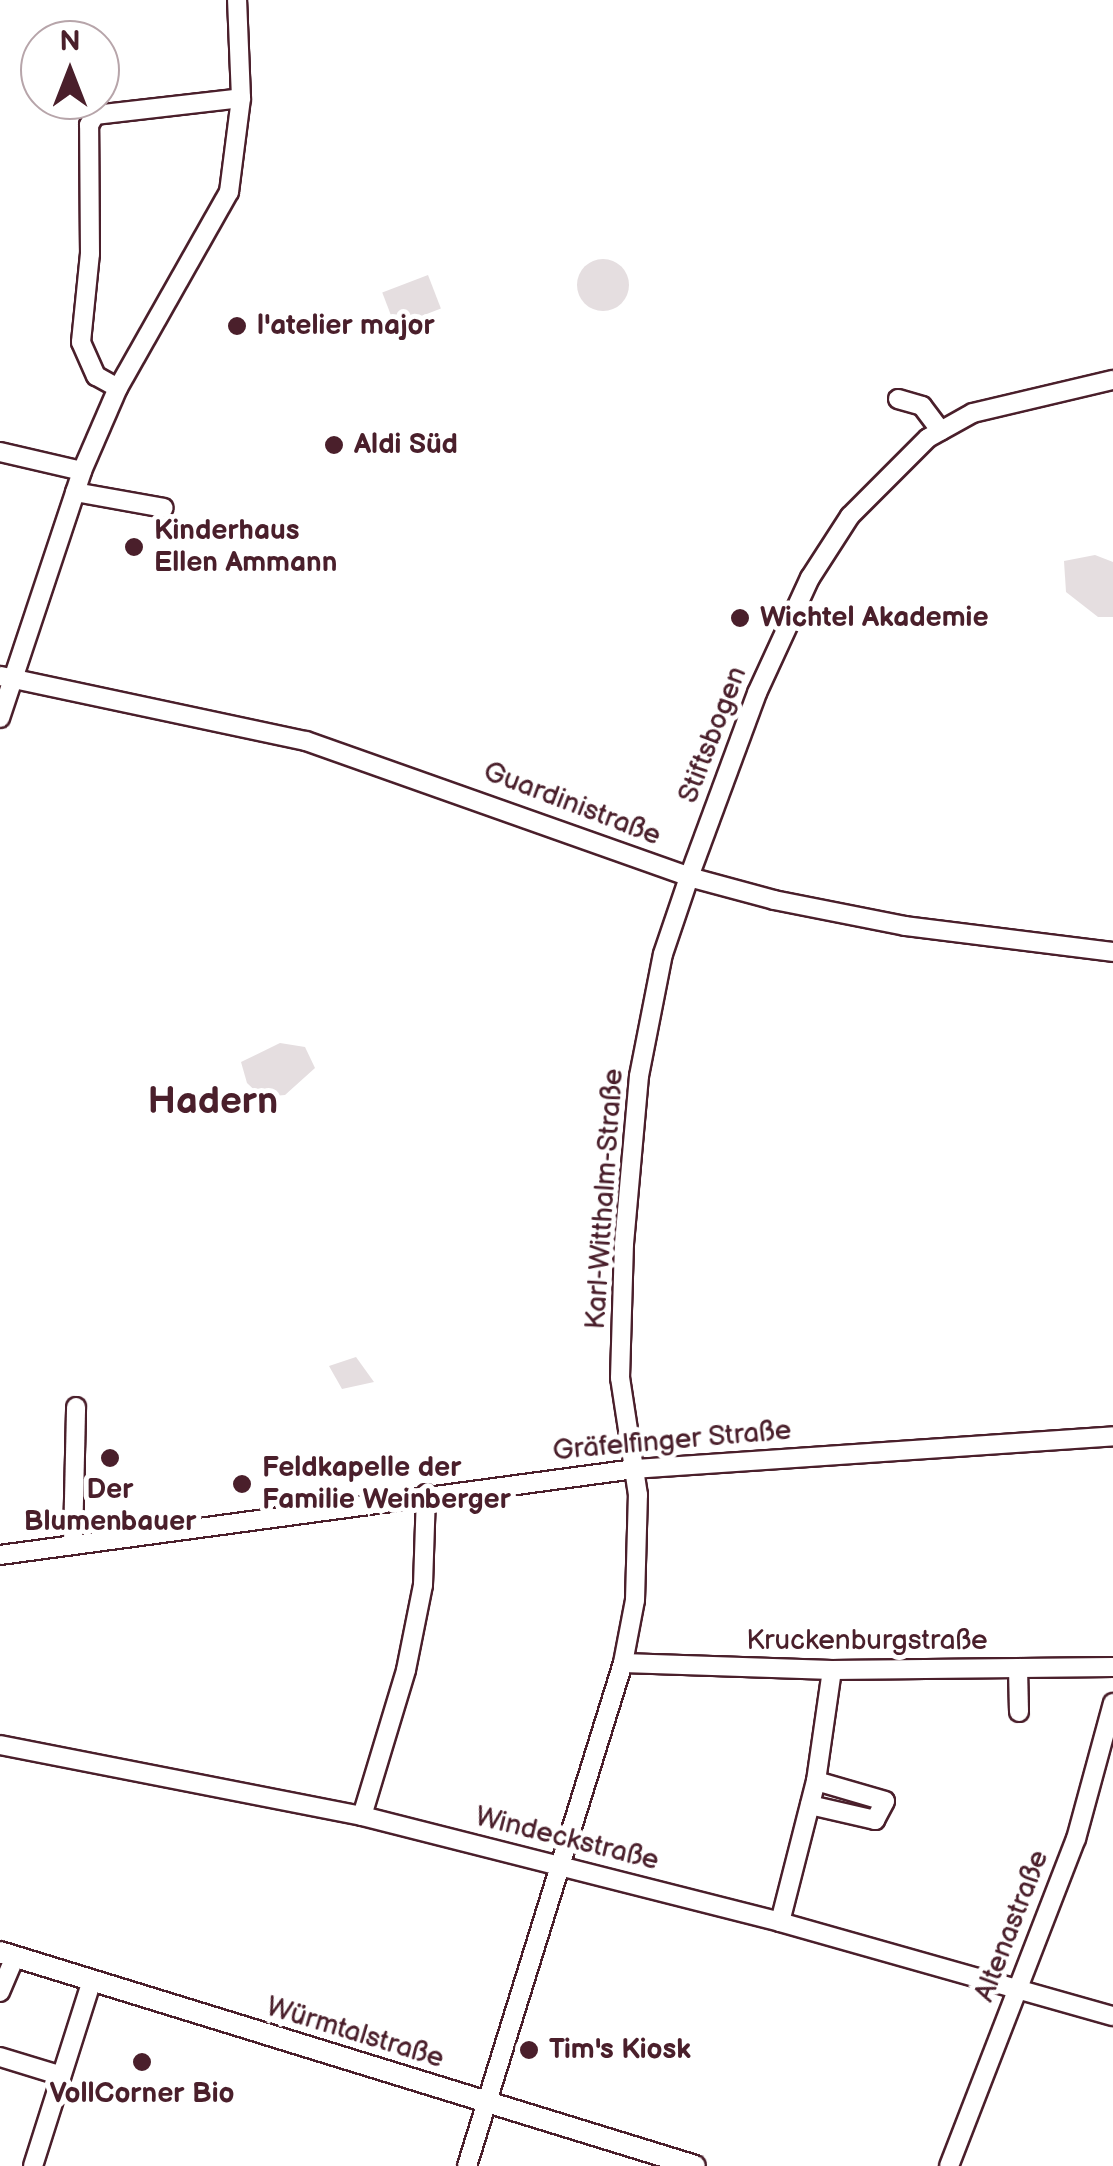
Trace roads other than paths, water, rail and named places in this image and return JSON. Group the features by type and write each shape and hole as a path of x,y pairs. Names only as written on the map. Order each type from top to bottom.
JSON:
{"main road":[{"name":"Würmtalstraße","path":"8,1954 694,2166"}],"street":[{"path":"0,718 9,678 82,471 118,388 229,192 240,98 237,0"},
{"path":"118,388 96,376 81,342 90,254 89,124 95,114 240,98"},
{"name":"Stiftsbogen","path":"689,877 757,693 810,578 874,488 937,433 1010,400 1113,380"},
{"path":"898,402 920,414 937,433"},
{"path":"0,452 82,471"},
{"path":"75,492 164,508"},
{"name":"Guardinistraße","path":"9,678 306,741 689,877 885,923 1113,952"},
{"name":"Karl-Witthalm-Straße","path":"467,2166 557,1864 623,1663 640,1553 620,1365 634,1113 664,954 689,877"},
{"path":"73,1543 76,1407"},
{"name":"Gräfelfinger Straße","path":"0,1555 426,1494 634,1469 1113,1436"},
{"path":"362,1816 406,1670 423,1585 426,1494"},
{"name":"Kruckenburgstraße","path":"623,1663 832,1670 1113,1667"},
{"path":"1018,1668 1019,1712"},
{"path":"780,1922 816,1781 832,1670"},
{"name":"Altenastraße","path":"949,2166 1076,1839 1113,1702"},
{"name":"Windeckstraße","path":"0,1744 362,1816 780,1922 1113,2016"},
{"path":"810,1805 875,1820 882,1815 885,1802 876,1794 816,1781"},
{"path":"0,1992 8,1954"},
{"path":"33,2166 92,1980"},
{"path":"9,2056 60,2072"}],"place":[{"name":"l'atelier major","path":"237,326"},
{"name":"Aldi Süd","path":"334,445"},
{"name":"Kinderhaus Ellen Ammann","path":"134,547"},
{"name":"Wichtel Akademie","path":"740,618"},
{"name":"Der Blumenbauer","path":"110,1458"},
{"name":"Feldkapelle der Familie Weinberger","path":"242,1484"},
{"name":"Tim's Kiosk","path":"529,2050"},
{"name":"VollCorner Bio","path":"142,2062"}],"district":[{"name":"Hadern","path":"213,1102"}]}
